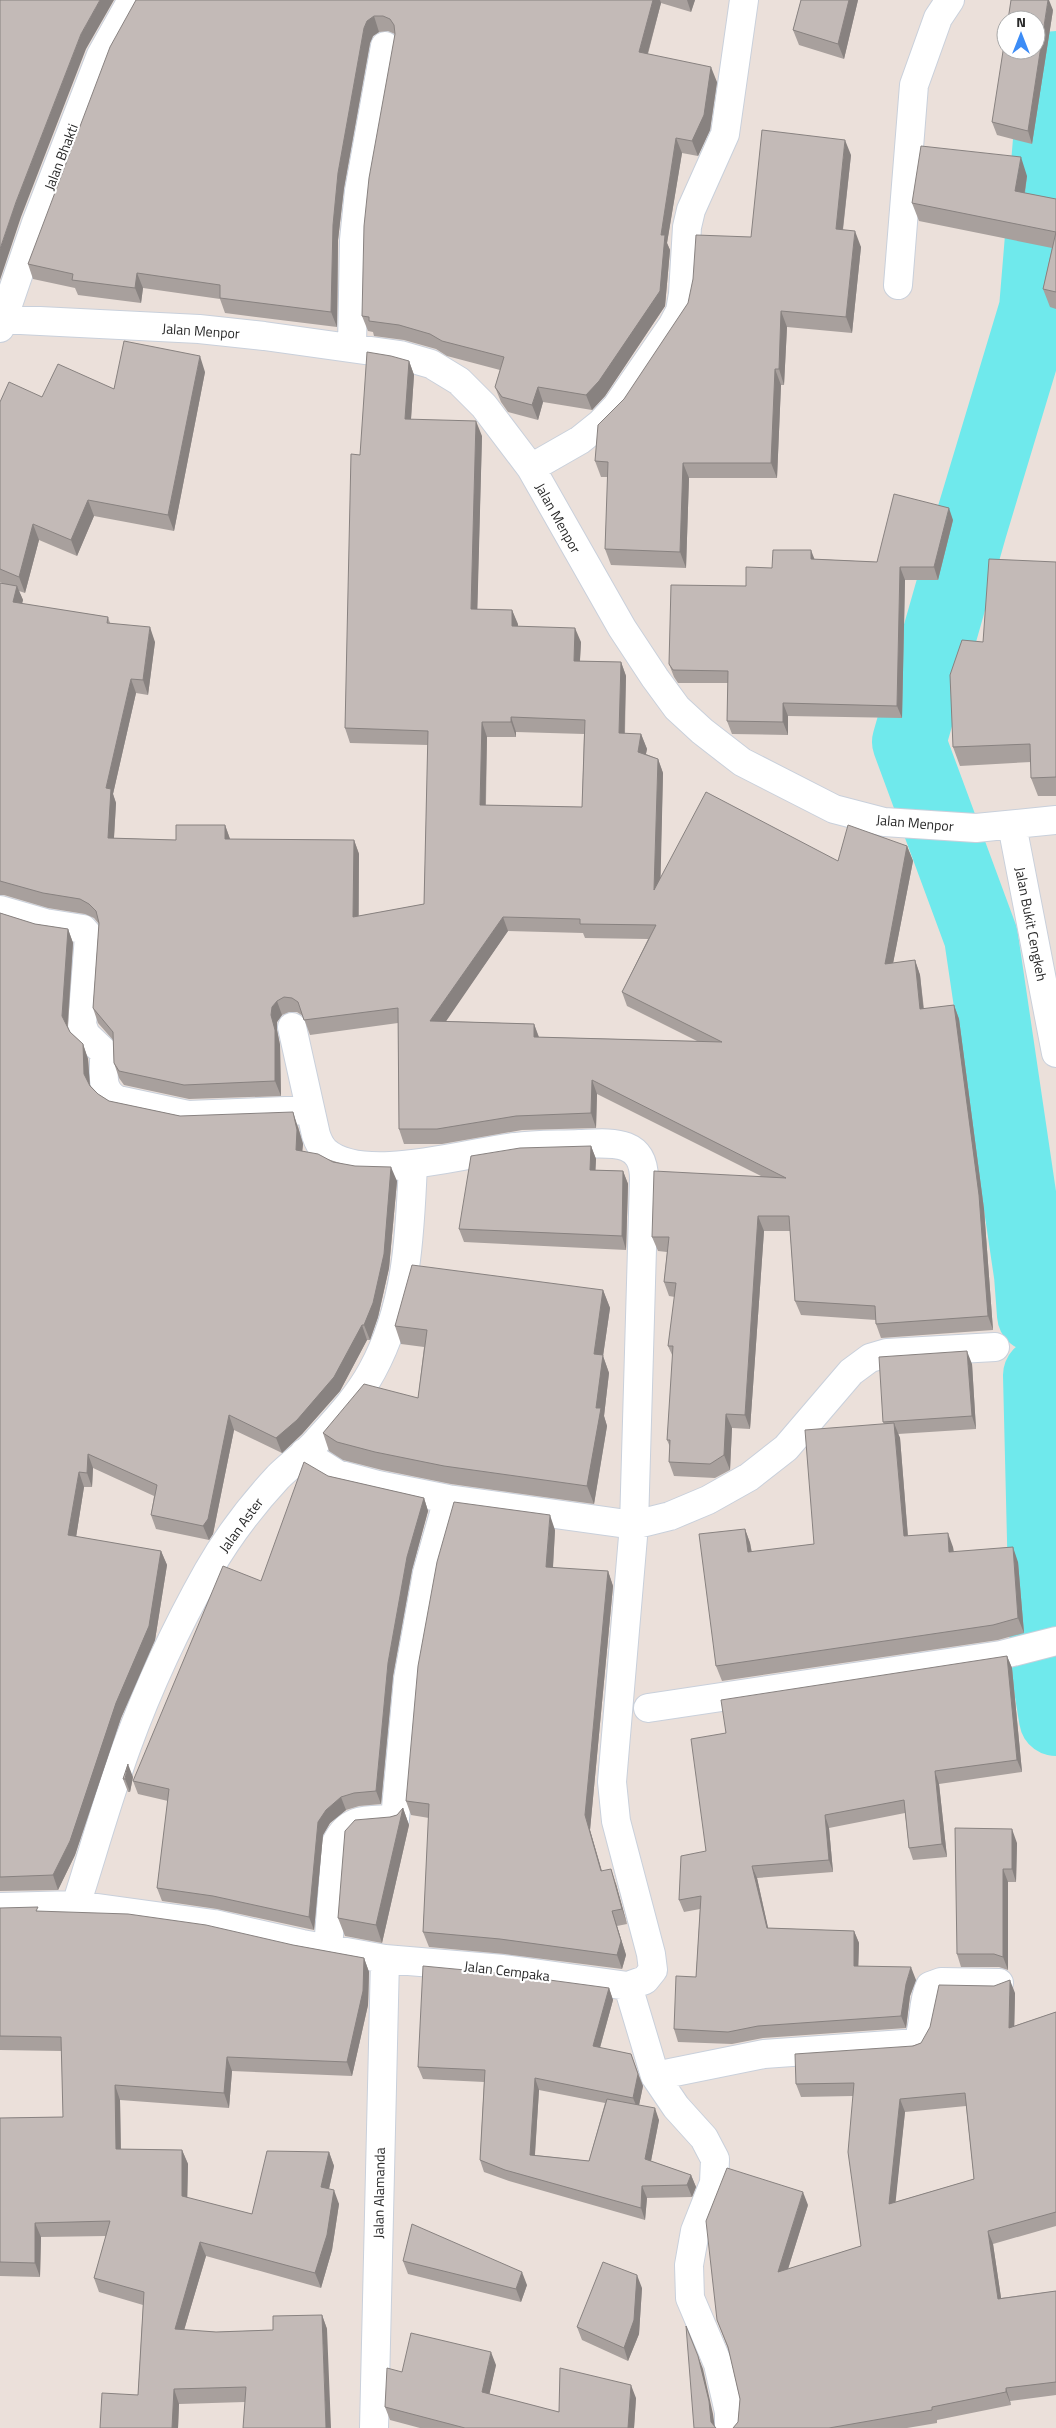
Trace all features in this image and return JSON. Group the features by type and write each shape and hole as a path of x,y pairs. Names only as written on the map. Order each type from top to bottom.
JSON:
{"street":[{"name":"Jalan Bhakti","path":"1,322 36,223 101,55 132,0"},
{"path":"531,468 580,440 600,424 622,398 672,326 680,311 687,227 698,193 718,153 725,134 744,0"},
{"path":"898,285 914,85 938,18 950,0"},
{"path":"352,347 354,240 361,182 385,46"},
{"name":"Jalan Menpor","path":"1,322 199,329 352,347 400,355 431,364 459,381 484,406 531,468 622,628 677,708 702,731 742,762 801,794 834,809 862,818 903,825 976,828 1056,820"},
{"name":"Jalan Bukit Cengkeh","path":"1012,825 1056,1053"},
{"path":"0,910 44,923 83,930 89,936 82,1025 86,1035 104,1052 104,1089 109,1096 118,1100 188,1115 310,1110"},
{"path":"292,1027 319,1143 332,1156 353,1164 389,1167 516,1146 609,1143 632,1149 641,1160 644,1179 634,1525 612,1782 616,1821 651,1954 653,1970 645,1980 628,1986 655,2076 676,2107 704,2138 715,2159 714,2183 695,2231 689,2265 690,2298 718,2364 729,2412 729,2428"},
{"name":"Jalan Aster","path":"76,1905 127,1745 176,1635 209,1570 233,1533 279,1477 304,1453 353,1399 371,1373 384,1347 401,1293 406,1266 413,1164"},
{"path":"304,1453 337,1474 378,1485 448,1499 634,1525 670,1516 708,1500 749,1477 786,1448 851,1372 870,1358 888,1353 995,1347"},
{"path":"328,1949 336,1843 339,1836 362,1820 395,1819 408,1679 427,1573 448,1499"},
{"path":"648,1708 1001,1655 1056,1641"},
{"name":"Jalan Cempaka","path":"0,1908 76,1905 214,1924 328,1949 385,1959 503,1970 628,1986"},
{"name":"Jalan Alamanda","path":"374,2428 385,1959"},
{"path":"655,2076 764,2054 917,2043 922,2032 926,1994 930,1986 941,1982 1000,1983"}],"building":[{"path":"0,0 100,0 81,34 16,202 0,249"},
{"path":"136,0 653,0 639,52 711,67 704,115 692,141 676,138 661,235 665,235 660,291 599,381 586,395 538,387 532,405 502,397 495,387 504,357 442,341 430,334 399,325 369,321 369,317 362,316 364,226 369,178 395,34 394,25 390,19 383,16 374,16 367,21 364,28 338,173 333,225 331,312 220,298 220,285 137,273 135,288 72,280 73,274 28,264 110,47"},
{"path":"801,0 849,0 838,44 793,30"},
{"path":"1011,0 1048,0 1046,13 1046,10 1010,10"},
{"path":"1002,60 1039,60 1028,131 992,122"},
{"path":"762,130 845,140 836,229 855,231 846,317 781,311 779,369 775,369 771,463 683,463 680,552 605,549 608,462 595,461 598,425 624,399 688,303 693,279 696,235 751,237"},
{"path":"921,146 1021,157 1015,191 1056,199 1056,232 912,203"},
{"path":"1056,232 1056,292 1043,289"},
{"path":"124,341 200,356 168,515 88,500 71,540 33,524 19,577 0,569 0,402 9,382 42,397 58,364 114,389"},
{"path":"367,352 409,361 405,419 476,421 471,609 512,610 512,626 575,628 574,661 621,662 619,733 641,734 638,752 658,759 654,890 706,792 838,861 848,825 907,846 885,964 915,960 920,1009 954,1005 979,1195 988,1316 876,1324 875,1306 795,1301 789,1216 758,1216 745,1415 726,1414 724,1455 710,1464 669,1462 670,1440 667,1440 673,1346 668,1346 676,1283 664,1282 669,1237 652,1237 654,1171 786,1178 592,1080 591,1113 516,1116 437,1129 399,1129 398,1008 304,1020 298,1002 292,998 284,997 277,1001 272,1007 271,1015 275,1030 275,1081 184,1085 119,1071 114,1063 113,1032 93,1008 99,923 96,911 80,899 43,893 0,881 0,583 17,586 13,602 108,617 107,623 150,627 143,680 131,679 106,788 111,789 108,838 176,840 176,825 225,825 225,839 354,840 353,917 424,904 428,731 345,728 351,454 360,455","holes":["511,717 585,720 582,807 480,805 482,722 511,722","503,917 580,919 580,924 656,925 622,992 722,1042 534,1037 534,1024 430,1021"]},
{"path":"894,494 949,508 934,567 900,567 897,706 783,703 783,722 727,721 728,671 673,670 669,664 671,585 746,586 746,567 772,568 773,550 811,550 811,559 877,562"},
{"path":"989,559 1056,562 1056,777 1031,778 1030,744 953,747 950,675 962,640 983,642"},
{"path":"0,913 35,924 68,929 62,1016 70,1032 83,1044 84,1074 90,1086 98,1094 109,1101 180,1116 293,1112 297,1130 296,1150 318,1154 333,1162 355,1166 391,1167 384,1254 373,1303 364,1325 362,1325 334,1377 297,1420 276,1438 229,1415 208,1519 203,1526 151,1515 157,1485 88,1454 87,1473 79,1472 68,1535 161,1551 149,1626 116,1703 70,1841 53,1875 0,1877"},
{"path":"591,1146 590,1170 623,1171 622,1236 459,1229 471,1156 520,1148"},
{"path":"412,1265 603,1290 594,1354 603,1355 596,1408 601,1408 587,1486 444,1466 337,1442 323,1433 364,1384 418,1398 427,1330 395,1326"},
{"path":"967,1351 972,1416 883,1422 879,1357"},
{"path":"894,1423 904,1536 948,1533 949,1552 1013,1547 1018,1618 993,1625 716,1666 699,1534 745,1529 748,1552 814,1544 805,1430"},
{"path":"304,1462 328,1476 424,1498 407,1557 388,1663 376,1791 354,1793 341,1797 326,1810 318,1822 309,1917 213,1896 157,1888 169,1789 133,1781 223,1566 261,1581"},
{"path":"454,1502 550,1515 546,1567 608,1571 585,1815 601,1871 611,1869 622,1909 612,1911 621,1941 617,1955 500,1939 423,1932 429,1804 406,1801 418,1666 437,1562"},
{"path":"1007,1656 1017,1760 935,1771 942,1844 909,1848 904,1800 825,1815 829,1860 752,1866 767,1928 854,1931 854,1966 911,1967 901,2016 758,2026 728,2032 674,2029 676,1976 696,1977 701,1896 679,1900 681,1856 706,1851 691,1739 726,1733 721,1700"},
{"path":"403,1808 376,1925 338,1918 345,1831 355,1820 390,1817 397,1815"},
{"path":"955,1828 1012,1829 1012,1869 1003,1869 1003,1957 994,1954 957,1954"},
{"path":"38,1907 36,1911 128,1914 206,1925 293,1945 364,1958 363,1991 347,2062 227,2057 224,2093 115,2085 116,2149 182,2150 182,2196 252,2214 267,2151 329,2152 321,2187 334,2190 327,2235 315,2273 200,2242 175,2329 216,2332 273,2330 273,2316 322,2315 326,2428 243,2428 246,2387 174,2389 172,2428 100,2428 102,2393 138,2395 144,2292 94,2278 110,2221 35,2223 35,2263 0,2262 0,2118 63,2117 61,2037 0,2036 0,1908"},
{"path":"423,1966 497,1973 609,1988 593,2046 631,2054 638,2074 633,2098 535,2078 530,2155 589,2161 607,2099 655,2108 645,2159 691,2175 687,2185 642,2186 641,2208 505,2170 480,2160 485,2070 418,2067"},
{"path":"1010,1980 1009,2028 1056,2012 1056,2212 988,2231 998,2299 1056,2291 1056,2382 1006,2388 1006,2392 932,2407 932,2410 829,2428 733,2428 738,2422 740,2399 728,2347 717,2320 706,2221 727,2168 803,2192 778,2272 861,2246 848,2152 854,2083 796,2084 795,2054 913,2046 921,2043 930,2027 939,1985 994,1986","holes":["965,2093 974,2179 889,2204 900,2099"]},
{"path":"412,2224 522,2272 516,2289 403,2261"},
{"path":"603,2262 637,2275 634,2320 624,2348 577,2327"},
{"path":"686,2326 698,2356 709,2401 711,2422 716,2428 694,2428"},
{"path":"411,2333 491,2352 482,2392 559,2412 560,2368 631,2385 628,2428 465,2428 385,2407 387,2368 402,2372"}],"waterway":[{"path":"1034,1315 1031,1275 981,937 909,742 970,528 1036,309 1056,68"},
{"path":"1040,1375 1047,1663 1056,1719"}]}
